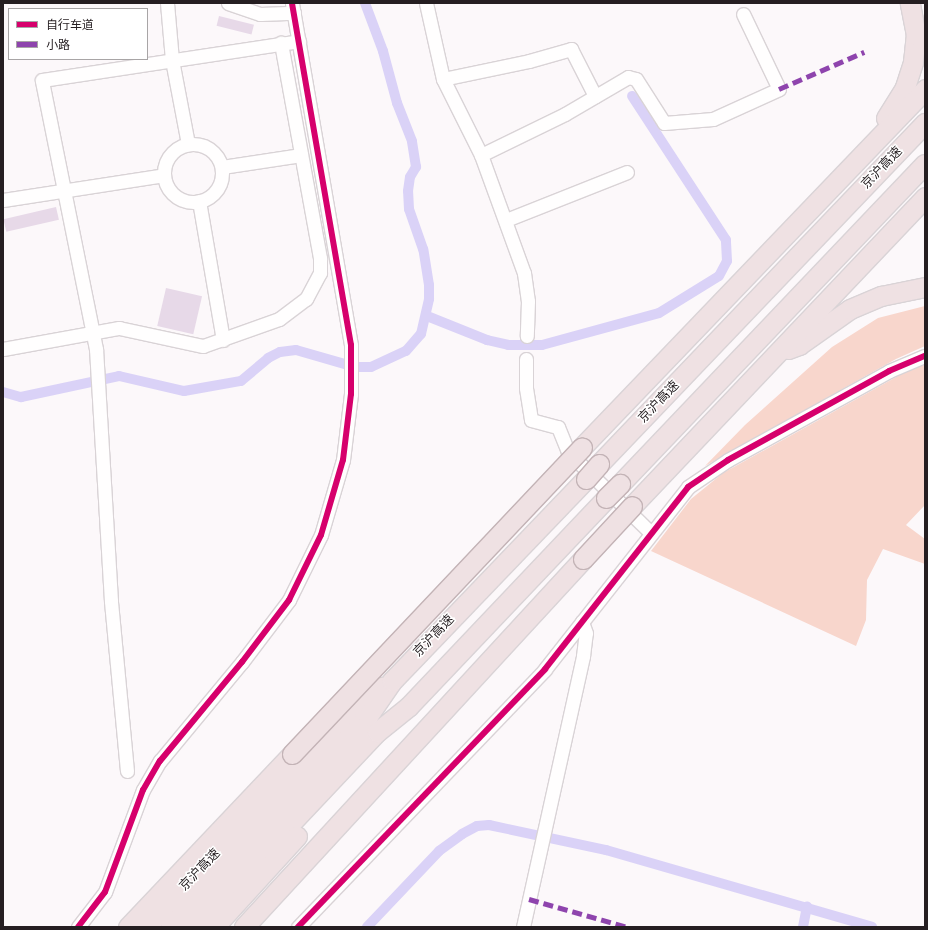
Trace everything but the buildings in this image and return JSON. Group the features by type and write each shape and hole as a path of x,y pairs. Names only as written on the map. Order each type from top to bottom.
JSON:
{"highway":[{"path":"882,135 887,116 905,87 913,62 916,35 910,3"},
{"path":"128,927 582,447 925,89"},
{"name":"京沪高速","path":"170,927 368,716 392,681 750,308 925,123"},
{"path":"194,927 377,732 408,707 925,164"},
{"path":"244,927 632,506 925,197"},
{"path":"777,352 799,345 850,309 881,296 925,287"},
{"name":"京沪高速","path":"146,927 357,705 392,681"},
{"path":"214,927 387,742 408,707"}],"street":[{"path":"167,3 172,60 188,144"},
{"path":"78,927 105,892 114,874 143,790 160,761 267,630 304,571 328,515 343,460 352,375 349,326 293,8 260,14 228,3"},
{"path":"426,3 443,79 481,155 506,220 527,285 527,336"},
{"path":"481,155 633,76 640,84 658,117 667,123 678,120 713,119 779,89 743,14"},
{"path":"127,770 111,601 96,359 92,332 42,80 299,41"},
{"path":"3,349 92,332 132,329 204,346 279,319 294,310 306,299 320,273 320,258 281,44"},
{"path":"443,79 529,61 571,49 595,96"},
{"path":"188,144 208,148 218,157 222,167 222,178 217,190 199,201 187,201 176,196 168,187 164,175 168,158 177,149 188,144"},
{"path":"222,167 301,155"},
{"path":"506,220 627,172"},
{"path":"3,200 164,175"},
{"path":"199,201 223,340"},
{"path":"298,927 545,669 673,503 705,473 889,371 925,356"},
{"path":"526,359 526,395 531,420 558,427 568,452 651,533"},
{"path":"523,927 537,861 551,809 583,656 586,633 582,622"}],"shaded area":[{"path":"925,306 925,346 896,359 705,466 745,425 832,347 878,318"},
{"path":"925,361 925,505 906,525 925,539 925,564 883,549 867,580 866,620 856,646 651,551 691,499 723,473"}],"waterway":[{"path":"3,392 21,397 119,376 184,391 241,381 268,358 280,352 296,350 355,367 371,367 406,351 421,334 429,299 429,285 423,249 409,209 408,191 410,177 416,167 412,141 397,103 383,51 365,3"},
{"path":"427,316 487,340 508,345 542,345 659,313 719,276 727,261 726,240 632,96"},
{"path":"367,927 439,851 462,834 477,826 489,825 606,850 872,927"},
{"path":"803,927 807,906"}],"marked path":[{"path":"779,89 864,52"},
{"path":"529,899 627,927"}],"cycle path":[{"path":"78,927 105,892 143,790 160,761 242,662 289,600 321,535 343,460 351,394 351,345 292,3"},
{"path":"298,927 545,669 688,487 728,460 889,371 925,356"}]}
